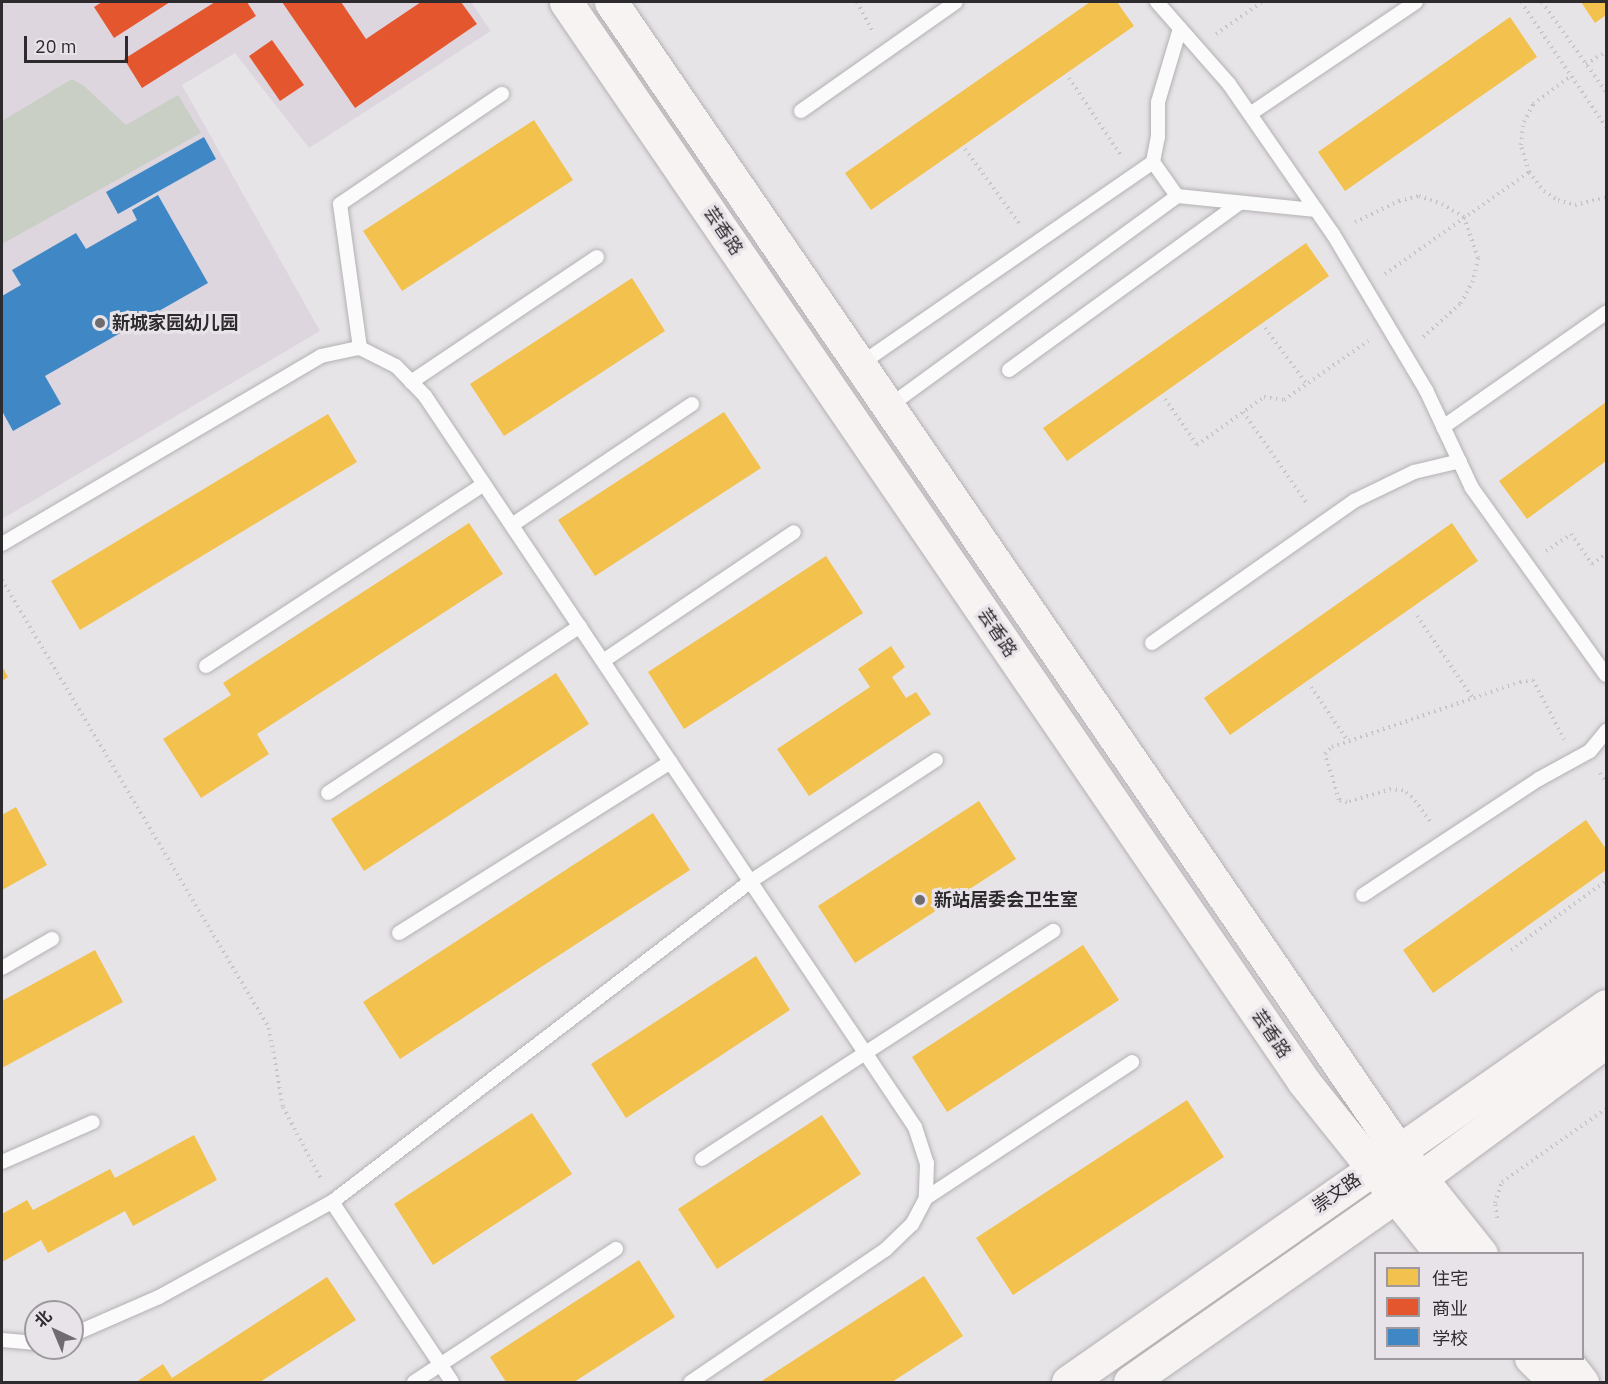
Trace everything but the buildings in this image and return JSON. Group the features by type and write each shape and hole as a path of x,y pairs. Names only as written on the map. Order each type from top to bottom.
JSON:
{"street":[{"name":"芸香路","path":"566,2 1304,1082 1386,1159"},
{"name":"芸香路","path":"611,2 888,406 1386,1159 1408,1186 1479,1252"},
{"name":"崇文路","path":"1068,1383 1606,1006"},
{"name":"崇文路","path":"1130,1383 1408,1186 1606,1041"},
{"name":"芸香路","path":"1408,1186 1441,1252"},
{"path":"1532,1360 1556,1383"},
{"path":"1564,1360 1582,1383"}],"lane":[{"path":"801,111 956,2"},
{"path":"1157,2 1229,84 1316,210 1426,390 1472,488 1606,675"},
{"path":"1250,114 1416,2"},
{"path":"1177,196 1154,162 1158,137 1158,102 1180,28"},
{"path":"360,348 340,204 502,94"},
{"path":"860,365 1154,162"},
{"path":"888,406 1177,196 1202,196 1316,210"},
{"path":"1009,370 1240,202"},
{"path":"411,382 597,257"},
{"path":"1443,427 1606,313"},
{"path":"2,544 321,356 360,348 396,366 425,396 915,1127 927,1163 926,1198 912,1224 885,1250 692,1383"},
{"path":"512,525 692,404"},
{"path":"1152,643 1354,501 1414,472 1460,461"},
{"path":"206,666 484,484"},
{"path":"603,661 794,532"},
{"path":"328,793 580,626"},
{"path":"1363,895 1539,779 1590,751 1606,731"},
{"path":"84,1330 159,1297 332,1202 751,881 936,760"},
{"path":"399,933 671,762"},
{"path":"702,1159 1053,931"},
{"path":"2,968 52,939"},
{"path":"926,1198 1132,1062"},
{"path":"2,1162 93,1122"},
{"path":"332,1202 452,1383"},
{"path":"414,1383 616,1249"},
{"path":"2,1340 24,1342"}],"path":[{"path":"857,2 884,52"},
{"path":"1197,47 1262,2"},
{"path":"1521,2 1606,127"},
{"path":"1542,2 1606,92"},
{"path":"1586,64 1606,52"},
{"path":"1571,76 1533,104 1524,122 1521,145 1530,172 1544,191 1558,200 1575,205 1606,197"},
{"path":"1069,78 1134,176"},
{"path":"965,149 1034,244"},
{"path":"1365,289 1530,172"},
{"path":"1332,234 1383,207 1419,196 1442,204 1464,217 1478,258 1473,281 1460,304 1403,352"},
{"path":"1165,399 1197,445 1264,397 1284,400 1388,327"},
{"path":"1265,328 1306,383"},
{"path":"1243,412 1321,524"},
{"path":"1525,564 1571,534 1592,564 1606,554"},
{"path":"2,580 269,1028 283,1107 332,1202"},
{"path":"1417,616 1473,698"},
{"path":"1445,841 1412,796 1403,790 1391,789 1347,802 1339,800 1325,754 1332,747 1473,698 1533,680 1574,760"},
{"path":"1311,687 1348,742"},
{"path":"1511,950 1606,881"},
{"path":"1497,1225 1495,1203 1502,1182 1606,1109"}],"shaded area":[{"path":"2,2 471,2 491,31 309,148 235,53 182,85 320,331 2,519"},
{"path":"72,79 84,86 126,125 178,95 201,133 2,244 2,121"}],"place":[{"name":"新城家园幼儿园","path":"100,323"},
{"name":"新站居委会卫生室","path":"920,900"}]}
